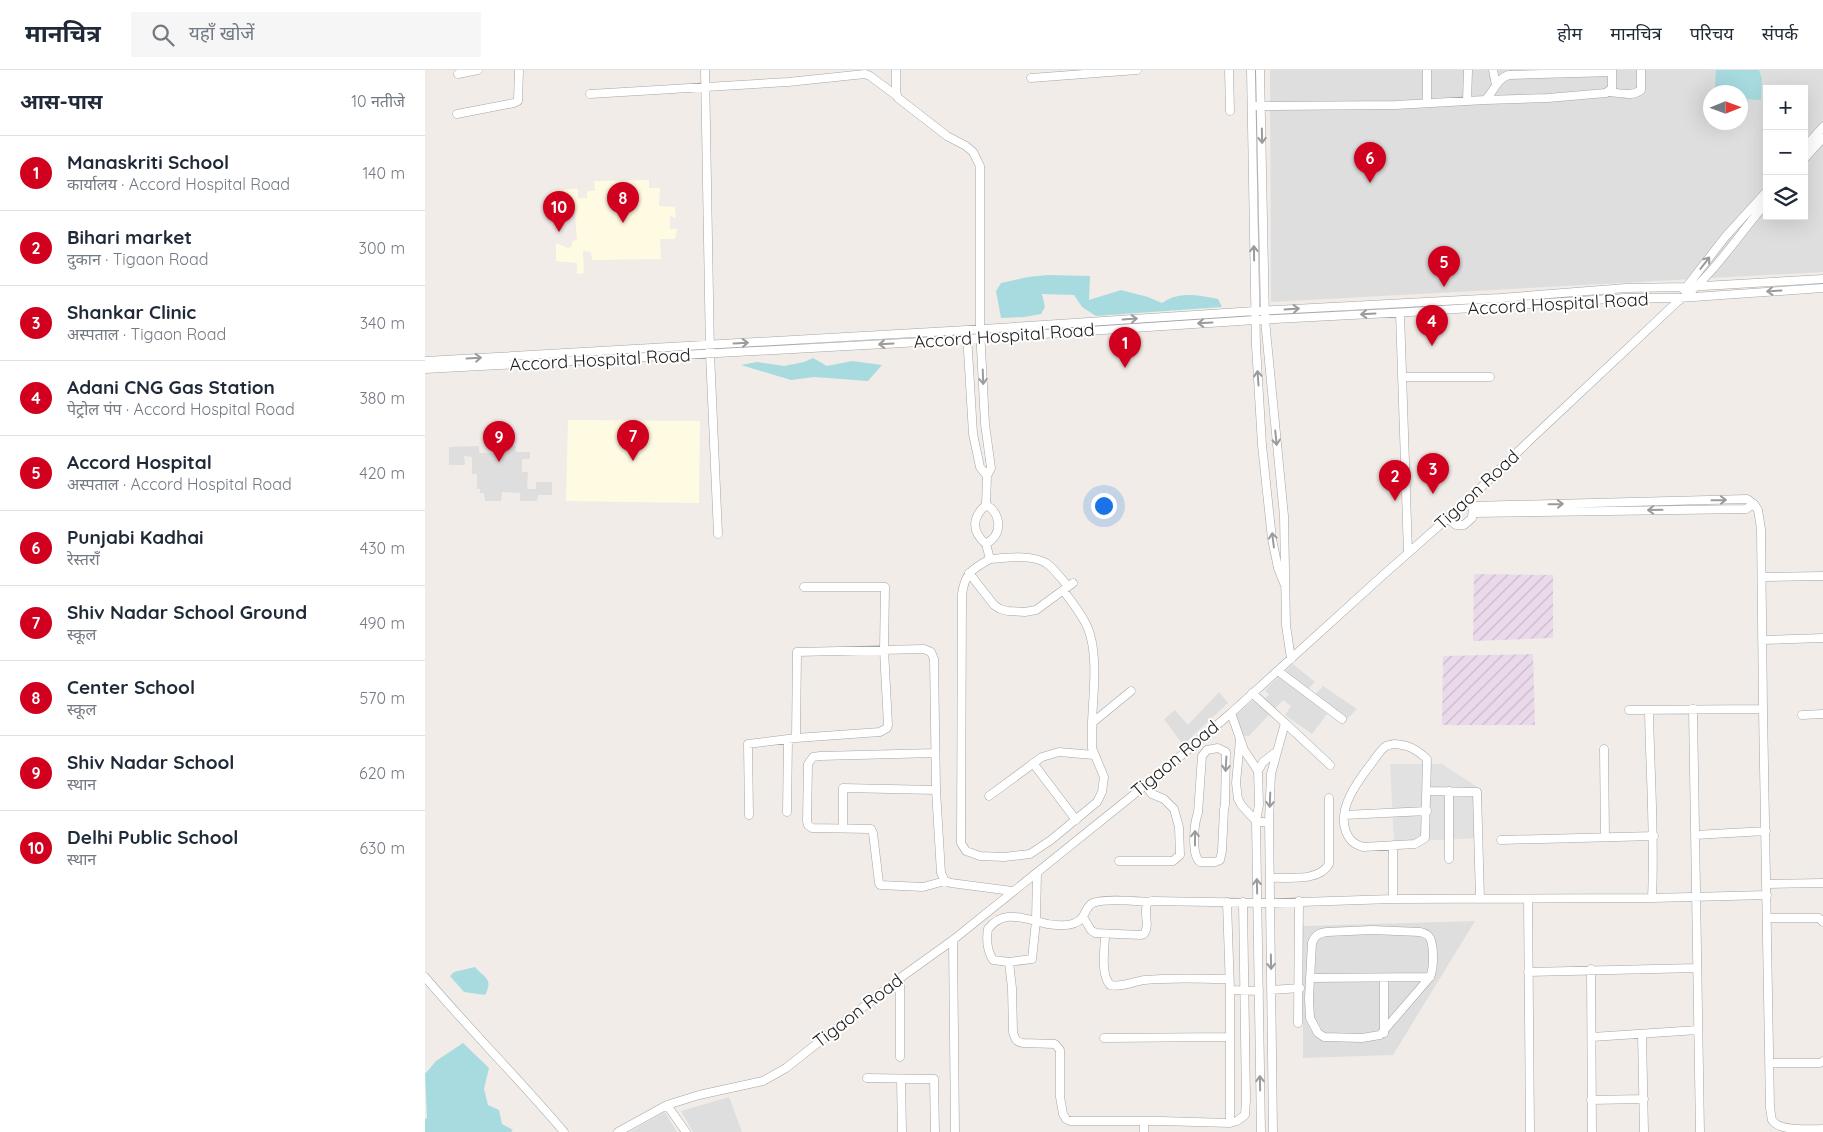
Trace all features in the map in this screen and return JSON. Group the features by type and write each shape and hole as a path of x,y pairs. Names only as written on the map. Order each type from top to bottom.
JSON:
{"street":[{"path":"458,74 478,70"},
{"path":"457,114 517,101 519,70"},
{"path":"705,70 710,353 718,534"},
{"path":"896,70 897,96"},
{"path":"1031,78 1137,70"},
{"path":"1229,70 1230,111"},
{"path":"1251,70 1255,320 1262,445 1272,539 1278,568 1285,587"},
{"path":"1260,70 1265,320 1284,516 1286,638 1291,659"},
{"path":"1427,70 1427,103"},
{"path":"1467,101 1468,70"},
{"path":"1493,70 1496,85"},
{"path":"1251,106 1427,103 1600,95 1609,92 1631,94 1641,90 1641,70"},
{"path":"1485,100 1504,76 1509,75 1612,71 1613,83 1609,92"},
{"path":"590,94 705,88 865,74 897,96 901,102 947,136 973,152 980,166 980,329 985,424 991,468 987,476 986,505 975,518 975,530 979,538 986,544 990,559"},
{"path":"1808,144 1823,127"},
{"path":"1808,155 1823,138"},
{"path":"1680,299 1686,287 1726,236 1763,195"},
{"path":"1680,299 1709,273 1763,207"},
{"path":"425,361 1500,298 1626,288 1695,287 1823,279"},
{"name":"Accord Hospital Road","path":"425,369 968,339 1625,298 1680,299 1823,288"},
{"name":"Tigaon Road","path":"618,1132 667,1105 699,1095 763,1081 786,1068 900,978 953,940 1231,713 1448,519 1471,506 1530,440 1680,299"},
{"path":"1400,312 1408,553"},
{"path":"967,330 973,434 980,467 987,476"},
{"path":"1402,377 1490,377"},
{"path":"1448,519 1456,525 1464,525 1472,518 1471,506 1746,509 1754,504 1758,510 1761,523 1763,577 1763,709 1771,1119 1776,1125 1792,1130 1823,1129"},
{"path":"986,505 992,508 996,514 998,524 995,538 986,544"},
{"path":"1017,557 1037,559 1047,564 1068,586 1090,634 1093,658 1091,742 1103,777 1102,792 1097,802 1051,840 1030,854 1011,857 980,856 971,854 962,847 961,594 963,581 969,573 990,559 1017,557"},
{"path":"969,573 995,605 1004,611 1025,612 1036,610 1068,586"},
{"path":"1763,577 1823,576"},
{"path":"749,815 748,744 792,738 880,732 887,728 885,586 804,587"},
{"path":"1762,640 1823,638"},
{"path":"787,812 797,652 924,649 931,652 934,659 935,790 941,873 945,881"},
{"path":"1278,671 1342,719"},
{"path":"1092,723 1131,691"},
{"path":"1253,693 1330,765"},
{"path":"1629,710 1693,708 1763,709"},
{"path":"1693,708 1700,1132"},
{"path":"1649,710 1653,836 1652,898"},
{"path":"1231,713 1239,740 1258,771"},
{"path":"1802,715 1823,714"},
{"path":"1273,1132 1269,823 1271,774 1285,723"},
{"path":"1239,740 1236,792 1242,806 1255,820 1269,823"},
{"path":"1394,744 1406,745 1427,759 1427,791 1425,838 1415,844 1363,846 1357,845 1349,837 1345,828 1344,816 1348,800 1359,781 1386,746 1394,744"},
{"path":"1218,748 1226,752 1226,807 1223,851 1220,860 1200,862 1195,855 1195,820 1198,813 1202,756 1207,750 1218,748"},
{"path":"1604,749 1605,837"},
{"path":"989,796 1042,756 1059,752 1094,755"},
{"path":"1261,1132 1255,820 1259,805 1258,771 1263,762 1276,752"},
{"path":"935,753 813,757 808,764 807,825 812,828 867,828 872,830 880,885 923,887 945,881 1012,891"},
{"path":"1033,763 1076,820"},
{"path":"1119,861 1173,861 1178,859 1180,855 1179,827 1174,809 1164,799 1152,794 1145,785"},
{"path":"843,828 843,788 935,790"},
{"path":"1427,791 1477,792 1480,899"},
{"path":"1449,791 1449,859"},
{"path":"1271,878 1310,876 1321,874 1326,870 1329,864 1329,798"},
{"path":"1226,807 1242,806"},
{"path":"1344,816 1427,811"},
{"path":"1695,835 1766,832"},
{"path":"1501,840 1653,836"},
{"path":"1393,846 1393,899"},
{"path":"1037,873 1035,921 1032,959 1009,962 993,960 989,954 987,937 988,929 994,922 1005,917 1035,921 1047,924 1074,924 1083,918 1089,906 1093,903 1118,901 1270,903 1393,899 1652,898 1767,895"},
{"path":"1767,884 1823,883"},
{"path":"1527,899 1530,1132"},
{"path":"1298,1023 1299,901"},
{"path":"1083,918 1095,933 1144,934 1147,929 1145,911 1148,902"},
{"path":"1227,902 1230,990 1230,1123"},
{"path":"1009,962 1012,988 1013,1032 1015,1038 1018,1042 1023,1043 1048,1043 1058,1046 1061,1061 1063,1114 1070,1121 1230,1123 1242,1118 1246,1110 1243,902"},
{"path":"1767,918 1816,917 1823,922"},
{"path":"1372,930 1419,932 1427,934 1431,941 1433,970 1431,977 1384,1033 1377,1036 1331,1038 1318,1034 1310,1018 1310,978 1312,943 1315,936 1327,932 1372,930"},
{"path":"1105,934 1105,970 1107,982 1110,985 1119,986 1138,981 1155,980 1229,979"},
{"path":"953,940 955,1132"},
{"path":"1528,972 1697,968"},
{"path":"1591,970 1592,1132"},
{"path":"425,977 529,1090 564,1132"},
{"path":"1310,978 1431,977"},
{"path":"900,978 900,1057"},
{"path":"1383,978 1384,1033"},
{"path":"1271,990 1310,987"},
{"path":"1230,990 1259,990"},
{"path":"1592,1037 1698,1030"},
{"path":"1643,1034 1644,1132"},
{"path":"1104,1038 1229,1037"},
{"path":"1770,1063 1819,1063 1823,1061"},
{"path":"867,1078 934,1079 935,1132"},
{"path":"901,1078 902,1132"},
{"path":"1591,1100 1643,1099"},
{"path":"667,1105 686,1132"},
{"path":"1144,1121 1144,1132"},
{"path":"1102,1122 1103,1132"}],"shaded area":[{"path":"1270,70 1823,70 1823,272 1271,302"},
{"path":"649,180 649,188 660,188 659,206 675,207 676,218 670,216 670,229 677,229 675,239 660,239 661,259 592,260 591,252 583,251 584,273 577,274 577,263 556,261 556,243 568,248 572,247 572,241 577,240 575,212 572,201 553,206 553,190 578,189 578,198 587,198 587,191 595,191 594,181"},
{"path":"568,420 700,421 699,503 566,501"},
{"path":"479,446 479,453 498,453 498,446 516,446 516,452 530,452 530,459 522,459 522,472 528,472 527,489 536,489 536,482 552,482 552,495 538,495 537,501 520,501 520,493 502,492 501,501 485,501 484,493 480,493 480,489 477,489 477,474 472,474 472,457 464,456 465,465 449,465 449,447"},
{"path":"1474,574 1553,575 1553,638 1473,641"},
{"path":"1533,654 1535,725 1442,725 1443,656"},
{"path":"1293,664 1315,682 1303,694 1327,714 1312,734 1285,715 1291,706 1283,700 1249,736 1237,735 1232,718 1261,694 1265,698 1269,695 1265,690"},
{"path":"1323,686 1357,709 1344,722 1312,698"},
{"path":"1219,692 1228,703 1183,745 1164,719 1175,710 1188,725"},
{"path":"1390,764 1442,764 1482,790 1482,838 1394,842"},
{"path":"1475,921 1393,1055 1303,1058 1303,926"},
{"path":"729,1097 742,1132 693,1132 681,1111"},
{"path":"665,1112 677,1132 629,1132"}],"water":[{"path":"1716,70 1759,70 1762,79 1761,100 1748,99 1748,85 1715,85"},
{"path":"1048,275 1090,276 1089,300 1121,290 1162,303 1182,295 1203,296 1218,299 1222,307 1096,316 1082,307 1074,295 1042,294 1045,307 1041,314 1001,318 996,291 1001,283"},
{"path":"813,358 827,366 852,361 882,365 868,381 814,377 791,380 741,365 757,362 784,366"},
{"path":"475,967 487,979 489,985 485,995 464,992 450,976 454,972"},
{"path":"463,1043 489,1068 484,1089 488,1105 499,1110 502,1124 513,1130 511,1132 425,1132 425,1119 427,1118 425,1074 436,1061"}],"place":[{"name":"Punjabi Kadhai","path":"1370,183"},
{"name":"Center School","path":"623,223"},
{"name":"Delhi Public School","path":"559,232"},
{"name":"Accord Hospital","path":"1444,287"},
{"name":"Adani CNG Gas Station","path":"1432,346"},
{"name":"Manaskriti School","path":"1125,368"},
{"name":"Shiv Nadar School Ground","path":"633,461"},
{"name":"Shiv Nadar School","path":"499,462"},
{"name":"Shankar Clinic","path":"1433,494"},
{"name":"Bihari market","path":"1395,501"}]}
